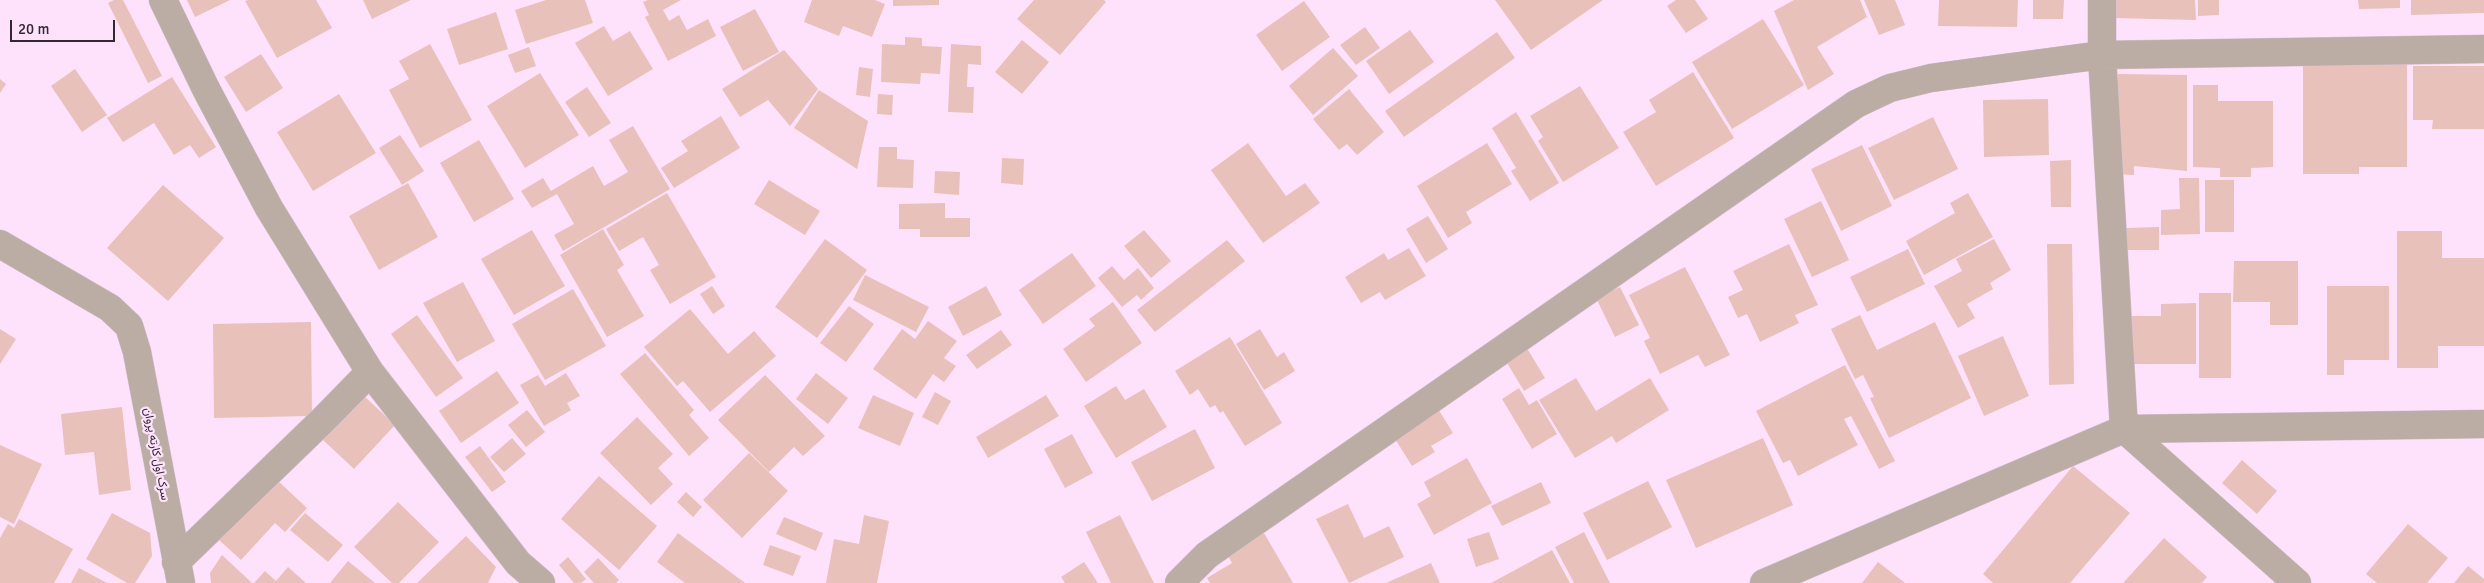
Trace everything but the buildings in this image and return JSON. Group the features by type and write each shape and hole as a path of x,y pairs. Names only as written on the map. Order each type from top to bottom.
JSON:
{"street":[{"path":"163,0 206,90 269,208 370,372 518,563 541,583"},
{"path":"2102,0 2102,55 2124,430 2297,583"},
{"path":"1179,583 1207,554 1856,104 1890,88 1931,78 2102,55 2484,48"},
{"name":"سرک اول کارته پروان","path":"0,244 110,308 130,326 137,352 178,573"},
{"path":"178,573 370,372"},
{"path":"1764,583 2124,430 2484,424"}]}
